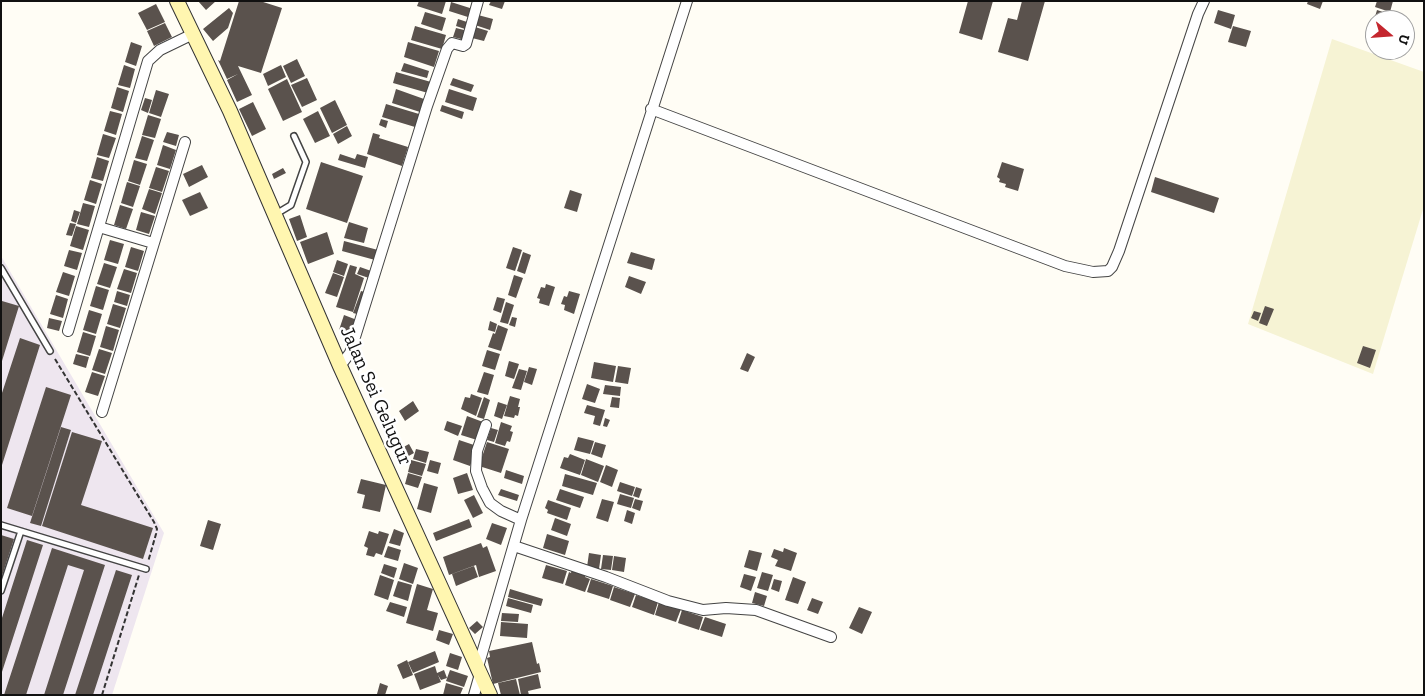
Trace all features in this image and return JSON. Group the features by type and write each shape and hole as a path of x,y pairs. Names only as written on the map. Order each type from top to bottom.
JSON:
{"main road":[{"name":"Jalan Sei Gelugur","path":"177,1 230,111 340,366 490,695"}],"street":[{"path":"340,366 350,353 427,106 447,49 452,43 463,46 466,44 478,1"},
{"path":"474,695 521,520 687,1"},
{"path":"651,109 1065,266 1093,272 1108,271 1112,267 1119,251 1196,18 1204,1"},
{"path":"68,331 148,61 160,50 193,34"},
{"path":"102,412 185,142"},
{"path":"99,227 153,243"},
{"path":"486,425 477,451 476,470 482,488 490,503 501,511 521,520"},
{"path":"514,546 676,603 703,610 726,608 756,610 831,637"}],"lane":[{"path":"274,215 291,205 306,162 294,136"},
{"path":"1,268 50,351"},
{"path":"1,525 146,568"},
{"path":"1,591 21,531"}],"path":[{"path":"50,351 157,529 146,568 140,574 102,695"}],"shaded area":[{"path":"1332,39 1365,51 1365,60 1391,60 1424,72 1424,206 1373,374 1248,324"},
{"path":"1,256 164,533 112,695 1,695"}],"building":[{"path":"198,1 216,1 206,10"},
{"path":"239,1 260,1 282,8 261,73 238,66 252,95 237,102 227,80 238,74 227,79 218,60 220,61"},
{"path":"419,1 446,1 442,14 417,6"},
{"path":"491,1 505,1 502,9 489,5"},
{"path":"968,1 993,1 982,40 959,33"},
{"path":"1022,1 1045,1 1028,61 998,52 1008,18 1017,20"},
{"path":"1308,1 1323,1 1320,9 1307,4"},
{"path":"1377,1 1393,1 1391,10 1375,7"},
{"path":"451,2 473,9 471,18 449,11"},
{"path":"156,4 165,22 147,30 138,13"},
{"path":"229,8 233,13 228,28 213,41 203,29"},
{"path":"1218,10 1235,15 1231,29 1214,23"},
{"path":"425,12 446,18 442,31 421,24"},
{"path":"478,15 493,19 490,30 475,25"},
{"path":"458,19 470,23 468,30 456,26"},
{"path":"165,23 172,37 154,46 147,31"},
{"path":"415,26 446,35 442,49 411,40"},
{"path":"1233,26 1251,31 1246,47 1228,42"},
{"path":"475,27 488,31 484,41 472,38"},
{"path":"456,28 468,31 465,40 453,37"},
{"path":"131,42 142,46 136,66 125,62"},
{"path":"408,42 439,51 434,67 404,57"},
{"path":"297,59 305,76 291,83 283,66"},
{"path":"404,63 429,71 427,78 401,71"},
{"path":"124,65 135,69 130,88 118,85"},
{"path":"281,65 286,77 268,86 263,74"},
{"path":"396,72 431,82 428,93 393,83"},
{"path":"307,78 317,100 302,107 291,85"},
{"path":"453,78 474,85 471,92 450,85"},
{"path":"287,79 302,112 283,121 268,89"},
{"path":"117,87 129,91 123,112 111,108"},
{"path":"396,89 424,99 420,112 392,103"},
{"path":"449,89 477,98 473,111 445,102"},
{"path":"156,90 169,94 161,117 149,113"},
{"path":"145,98 152,100 148,113 141,110"},
{"path":"335,100 347,125 332,133 320,108"},
{"path":"253,102 266,129 252,136 239,109"},
{"path":"386,104 419,114 415,127 382,117"},
{"path":"442,105 464,112 462,119 440,111"},
{"path":"110,111 122,114 116,135 104,131"},
{"path":"318,111 330,136 315,143 303,119"},
{"path":"148,115 161,119 155,138 142,135"},
{"path":"381,119 388,121 386,128 379,125"},
{"path":"347,126 352,136 338,144 333,134"},
{"path":"167,132 179,135 176,146 163,142"},
{"path":"373,133 380,135 379,138 408,147 402,166 367,154"},
{"path":"103,134 116,138 109,158 97,155"},
{"path":"142,136 154,140 147,161 135,158"},
{"path":"163,145 176,150 170,169 157,165"},
{"path":"340,154 355,159 357,154 368,157 365,168 338,160"},
{"path":"97,157 109,161 103,181 91,178"},
{"path":"134,160 147,164 140,185 128,181"},
{"path":"321,162 363,176 347,223 306,209"},
{"path":"1002,162 1024,169 1018,191 1005,187 1006,184 999,182 1000,179 997,177"},
{"path":"202,165 208,177 189,187 183,174"},
{"path":"156,167 169,171 162,192 149,188"},
{"path":"283,168 286,173 274,179 272,174"},
{"path":"1155,177 1219,198 1214,213 1151,192"},
{"path":"90,180 102,184 96,204 84,200"},
{"path":"127,182 140,186 133,207 121,203"},
{"path":"149,189 162,193 155,214 142,209"},
{"path":"570,190 582,194 577,212 564,208"},
{"path":"200,192 208,208 190,216 182,200"},
{"path":"83,203 95,206 89,227 77,224"},
{"path":"120,205 133,209 126,229 114,225"},
{"path":"74,210 80,212 76,223 71,221"},
{"path":"141,212 155,216 149,234 136,230"},
{"path":"300,215 307,237 297,241 289,219"},
{"path":"349,222 368,228 364,243 344,238"},
{"path":"70,223 76,224 72,236 66,235"},
{"path":"76,226 89,230 83,250 70,246"},
{"path":"327,232 334,254 308,264 300,242"},
{"path":"110,240 124,244 118,264 104,260"},
{"path":"344,241 378,250 375,260 342,251"},
{"path":"131,247 144,251 138,271 125,267"},
{"path":"513,247 522,250 515,271 506,268"},
{"path":"69,250 82,253 77,270 64,266"},
{"path":"523,252 531,255 525,274 517,271"},
{"path":"631,252 655,259 652,270 627,263"},
{"path":"337,260 348,264 344,276 333,272"},
{"path":"104,263 117,267 110,288 97,284"},
{"path":"350,265 357,267 355,274 364,278 353,312 336,307"},
{"path":"360,267 374,272 372,279 357,274"},
{"path":"124,269 137,273 131,293 117,289"},
{"path":"63,272 75,276 69,296 56,292"},
{"path":"333,273 344,277 337,297 325,293"},
{"path":"514,275 523,278 516,298 508,295"},
{"path":"629,276 646,282 641,294 625,287"},
{"path":"546,284 555,287 549,306 539,303 540,299 537,298 541,287 545,288"},
{"path":"96,286 109,290 103,310 90,306"},
{"path":"117,291 130,295 127,306 114,302"},
{"path":"361,291 368,293 361,315 353,313"},
{"path":"569,291 580,294 574,314 564,310 565,305 561,304 564,296 567,297"},
{"path":"56,295 68,299 63,318 50,314"},
{"path":"497,297 505,299 501,313 493,310"},
{"path":"2,301 19,306 1,361"},
{"path":"506,302 514,305 508,324 500,322"},
{"path":"113,304 126,308 120,328 107,324"},
{"path":"1265,306 1274,309 1267,326 1259,323"},
{"path":"89,310 102,314 96,334 83,330"},
{"path":"1254,311 1261,313 1258,321 1251,318"},
{"path":"344,315 357,320 351,338 344,335 345,332 339,330"},
{"path":"512,317 517,318 515,327 509,325"},
{"path":"49,318 62,321 59,331 47,328"},
{"path":"490,321 497,324 495,332 488,330"},
{"path":"498,325 508,329 501,351 488,347"},
{"path":"106,326 119,330 113,351 100,347"},
{"path":"83,332 96,336 90,356 77,352"},
{"path":"20,338 40,345 2,465 1,396"},
{"path":"1363,346 1376,350 1370,368 1357,363"},
{"path":"99,349 112,353 105,374 92,370"},
{"path":"487,350 500,354 495,370 482,366"},
{"path":"747,353 755,357 748,372 740,369"},
{"path":"76,354 89,357 86,368 73,364"},
{"path":"509,361 519,364 514,379 505,376"},
{"path":"594,362 616,366 613,382 591,378"},
{"path":"618,366 631,368 628,384 615,382"},
{"path":"529,367 537,369 532,385 524,382"},
{"path":"519,369 527,371 521,390 512,388"},
{"path":"92,372 105,376 98,396 85,392"},
{"path":"484,372 494,375 488,395 477,392"},
{"path":"587,384 600,389 595,403 582,399"},
{"path":"605,385 621,387 620,396 603,394"},
{"path":"46,387 71,395 32,516 7,508"},
{"path":"471,394 482,398 476,416 461,409 465,397 470,398"},
{"path":"510,396 520,399 518,416 515,415 514,418 504,416"},
{"path":"484,397 490,400 484,419 477,417"},
{"path":"612,397 620,398 619,408 610,407"},
{"path":"413,401 419,411 405,421 399,411"},
{"path":"498,402 507,405 502,419 494,416"},
{"path":"587,405 605,410 600,426 593,424 595,416 584,413"},
{"path":"467,416 483,422 477,440 461,435"},
{"path":"605,418 610,420 607,427 603,426"},
{"path":"447,421 462,426 458,436 444,430"},
{"path":"501,422 512,426 510,431 513,432 510,442 507,441 505,446 495,443"},
{"path":"61,427 71,430 41,526 30,523"},
{"path":"491,428 498,430 494,442 487,440"},
{"path":"72,432 102,441 81,505 153,528 143,559 42,526"},
{"path":"578,437 594,441 590,454 574,450"},
{"path":"459,440 477,446 470,466 453,460"},
{"path":"487,442 509,449 501,473 479,466"},
{"path":"595,442 606,445 602,458 591,454"},
{"path":"409,444 414,453 405,458 400,449"},
{"path":"416,449 429,452 426,463 413,459"},
{"path":"570,454 585,460 580,475 560,468 564,457 568,458"},
{"path":"586,459 604,466 598,482 581,475"},
{"path":"411,460 426,464 422,476 408,472"},
{"path":"430,460 441,463 438,474 427,471"},
{"path":"606,465 618,470 612,487 600,482"},
{"path":"506,470 524,476 522,484 504,478"},
{"path":"408,473 422,477 418,488 405,484"},
{"path":"467,473 473,490 458,494 453,478"},
{"path":"565,474 597,483 593,495 562,486"},
{"path":"361,479 386,485 380,512 362,508 365,495 357,493"},
{"path":"620,482 635,487 632,496 617,491"},
{"path":"424,483 438,487 431,513 417,509"},
{"path":"636,487 642,489 639,498 633,496"},
{"path":"501,489 519,495 517,501 498,495"},
{"path":"560,489 584,497 580,508 556,500"},
{"path":"620,494 634,498 631,508 617,504"},
{"path":"474,495 483,513 473,518 464,500"},
{"path":"602,499 614,502 608,522 596,518"},
{"path":"635,499 643,501 640,511 632,508"},
{"path":"548,500 571,508 567,520 547,513 548,510 545,508"},
{"path":"627,510 635,513 632,524 624,521"},
{"path":"555,518 571,524 567,536 551,530"},
{"path":"469,519 472,527 436,541 433,533"},
{"path":"208,520 221,524 213,550 200,546"},
{"path":"492,523 507,528 501,545 486,539"},
{"path":"394,529 404,533 400,546 389,543"},
{"path":"369,531 378,534 379,531 389,534 382,555 376,553 374,557 366,555 368,548 364,546"},
{"path":"547,534 569,541 565,555 543,548"},
{"path":"1,535 14,539 2,576 1,576"},
{"path":"27,540 43,545 1,675 1,621"},
{"path":"481,543 483,548 487,546 496,571 479,577 476,565 449,575 443,557"},
{"path":"388,546 401,550 398,561 384,557"},
{"path":"52,548 105,565 63,695 44,695 84,570 68,565 26,695 4,695"},
{"path":"784,548 797,553 791,571 775,566 778,560 771,557 774,549 783,552"},
{"path":"749,550 762,553 757,571 744,567"},
{"path":"589,553 601,555 599,569 587,567"},
{"path":"603,555 613,556 611,570 601,569"},
{"path":"614,556 626,558 624,572 612,570"},
{"path":"404,563 418,568 413,584 399,579"},
{"path":"384,564 397,568 394,578 381,573"},
{"path":"546,565 567,571 563,584 542,578"},
{"path":"474,566 478,577 456,586 452,574"},
{"path":"572,568 586,573 585,577 590,579 585,592 565,585"},
{"path":"116,570 132,575 93,695 75,695"},
{"path":"762,572 773,575 768,591 757,588"},
{"path":"744,574 756,577 751,591 740,587"},
{"path":"380,575 394,580 388,600 374,595"},
{"path":"793,577 806,582 798,604 785,600"},
{"path":"591,579 613,586 609,599 587,592"},
{"path":"774,579 782,581 779,592 771,589"},
{"path":"398,581 412,585 408,601 393,596"},
{"path":"417,584 433,589 427,610 438,613 433,631 406,623"},
{"path":"614,587 635,594 630,607 610,600"},
{"path":"510,589 543,599 541,606 508,597"},
{"path":"755,592 767,596 764,606 752,603"},
{"path":"636,595 658,602 654,615 632,607"},
{"path":"508,598 533,605 531,613 506,606"},
{"path":"812,598 823,602 818,614 807,610"},
{"path":"390,602 407,607 404,617 386,611"},
{"path":"659,602 681,609 676,622 655,615"},
{"path":"859,607 872,612 862,634 849,628"},
{"path":"682,610 703,617 699,630 678,623"},
{"path":"502,613 519,614 518,622 501,621"},
{"path":"705,617 726,624 722,637 700,630"},
{"path":"477,621 483,627 475,634 469,628"},
{"path":"501,622 528,624 527,638 500,636"},
{"path":"439,630 453,634 449,645 436,640"},
{"path":"532,642 537,664 539,663 541,672 493,684 487,658 490,657 489,651"},
{"path":"435,651 439,662 413,673 408,662"},
{"path":"450,653 462,657 458,670 446,666"},
{"path":"407,660 413,675 403,679 397,665"},
{"path":"435,666 437,673 444,670 447,678 441,680 438,675 441,682 420,690 414,674"},
{"path":"450,670 468,676 464,687 446,681"},
{"path":"538,674 541,688 528,691 529,695 521,695 518,679"},
{"path":"516,679 520,695 501,695 498,683"},
{"path":"380,683 388,686 385,695 377,694"},
{"path":"446,683 463,688 460,695 443,695"}]}
